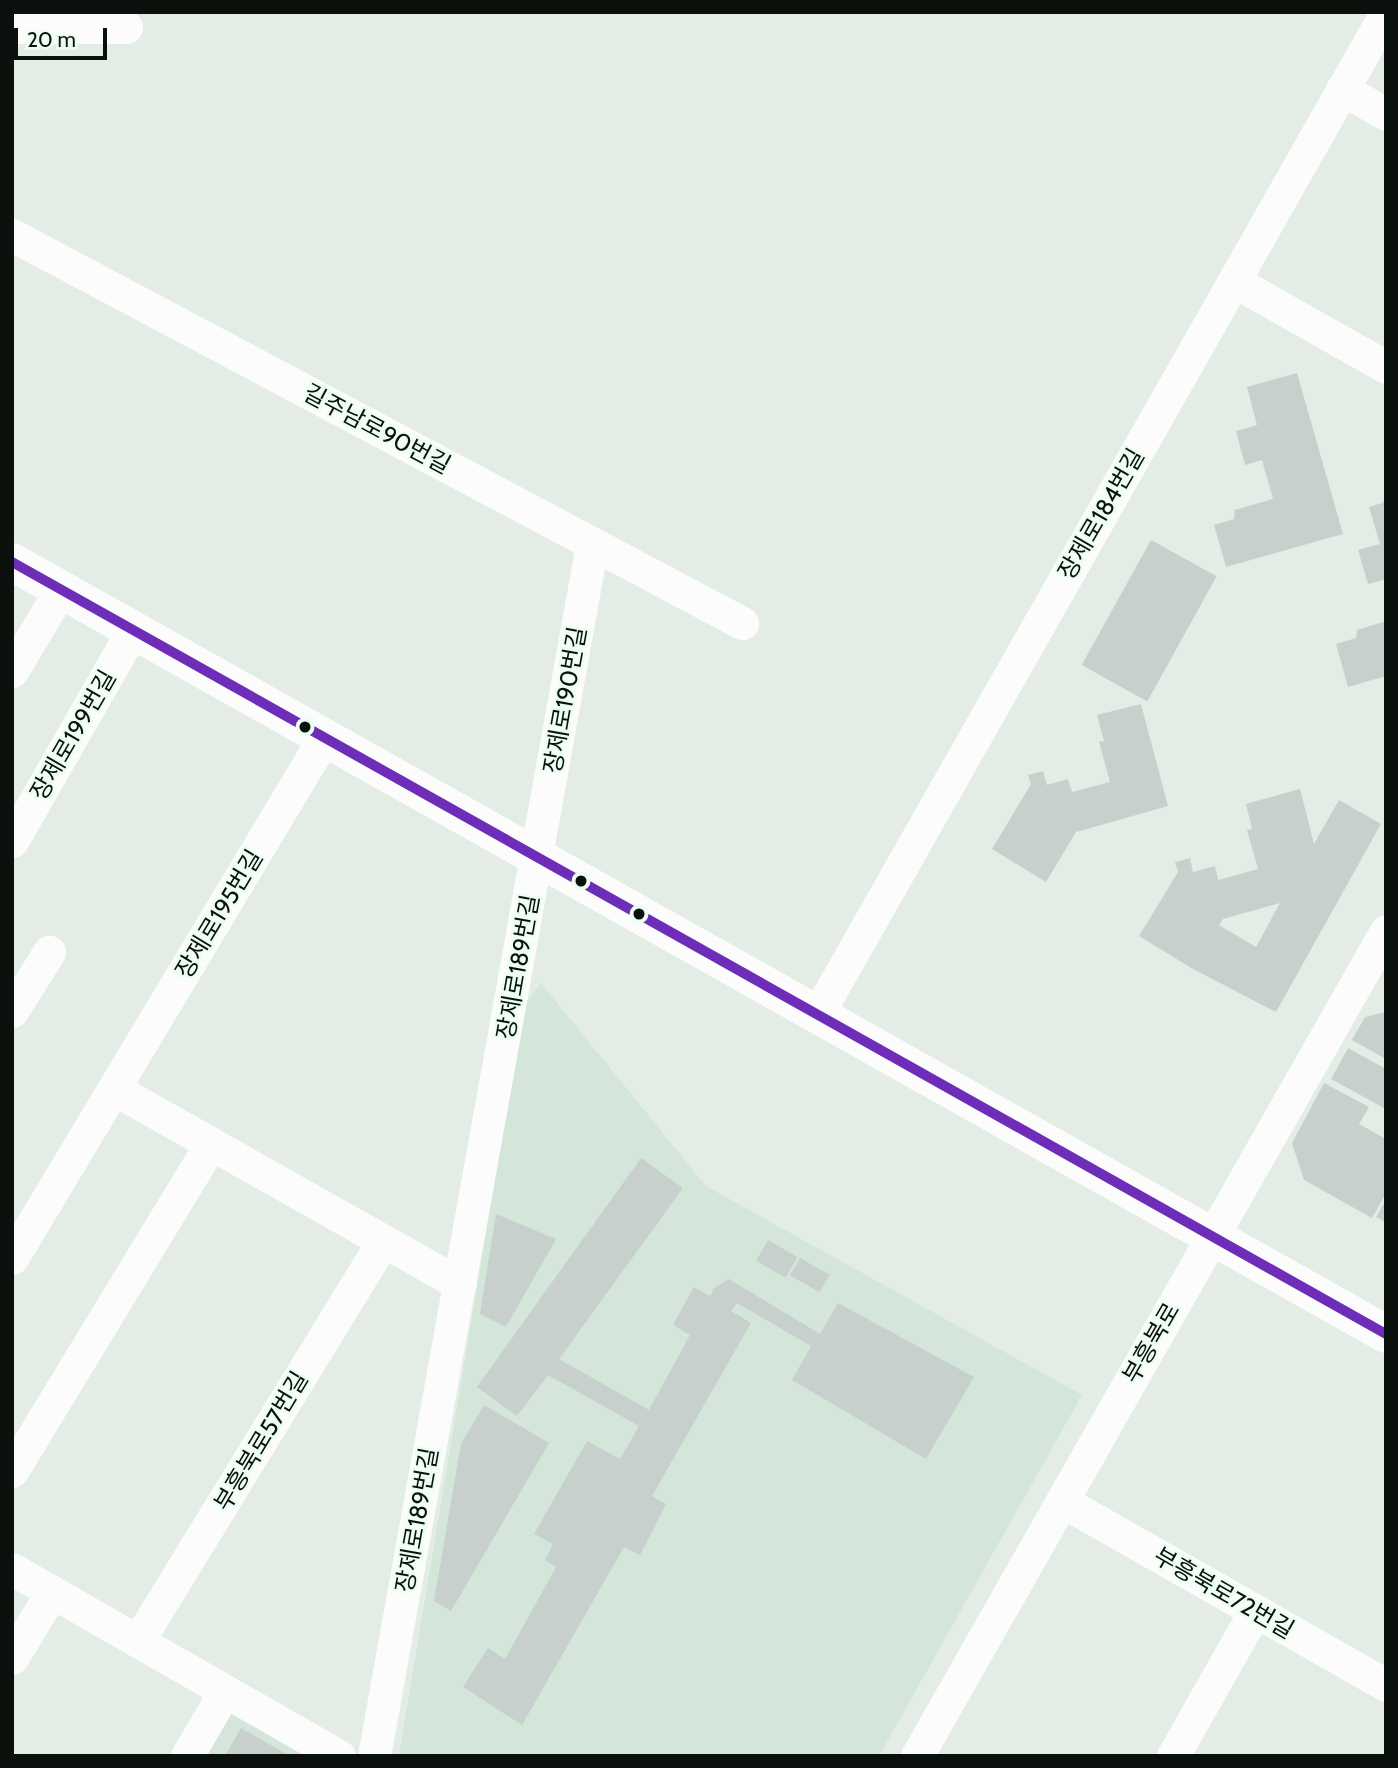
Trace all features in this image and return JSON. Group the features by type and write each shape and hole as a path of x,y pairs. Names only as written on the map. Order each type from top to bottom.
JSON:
{"main road":[{"path":"12,562 1386,1334"}],"street":[{"name":"장제로184번길","path":"817,1014 1386,13"},
{"path":"19,28 125,27"},
{"path":"1342,89 1386,114"},
{"name":"길주남로90번길","path":"12,235 741,623"},
{"path":"1234,281 1386,367"},
{"name":"장제로190번길","path":"538,857 592,544"},
{"path":"12,671 61,589"},
{"name":"장제로199번길","path":"12,841 133,630"},
{"name":"장제로195번길","path":"12,1258 324,738"},
{"name":"장제로189번길","path":"374,1756 538,857"},
{"name":"부흥북로","path":"917,1756 1212,1236 1375,975 1386,930"},
{"path":"12,1011 49,952"},
{"path":"114,1089 460,1284"},
{"path":"12,1471 211,1144"},
{"name":"부흥북로57번길","path":"138,1641 383,1241"},
{"name":"부흥북로72번길","path":"1062,1501 1386,1685"},
{"path":"12,1569 339,1756"},
{"path":"12,1658 52,1592"},
{"path":"1173,1756 1255,1611"},
{"path":"187,1756 225,1691"}],"shaded area":[{"path":"541,983 706,1186 1082,1395 879,1756 399,1756 524,1005"},
{"path":"226,1706 315,1756 198,1756"}],"building":[{"path":"1297,373 1343,534 1226,567 1214,525 1234,519 1235,510 1273,499 1262,460 1245,465 1236,431 1257,425 1247,387"},
{"path":"1386,497 1386,579 1368,584 1358,550 1380,544 1369,507 1382,503"},
{"path":"1151,540 1217,576 1147,701 1082,665"},
{"path":"1386,621 1386,676 1348,687 1336,644 1356,638 1357,630"},
{"path":"1141,704 1168,806 1076,832 1046,882 992,849 1031,784 1028,775 1043,771 1047,785 1068,779 1072,792 1110,782 1099,742 1104,741 1097,715"},
{"path":"1300,789 1314,844 1339,800 1381,824 1276,1012 1193,969 1139,936 1178,872 1175,862 1190,858 1193,872 1215,866 1218,880 1258,869 1247,830 1252,829 1246,804","holes":["1280,903 1256,947 1219,925 1223,919"]},
{"path":"1386,1012 1386,1059 1352,1040 1365,1017"},
{"path":"1348,1048 1386,1069 1386,1109 1331,1079"},
{"path":"1324,1083 1369,1107 1359,1124 1386,1139 1386,1193 1372,1218 1304,1180 1292,1143"},
{"path":"641,1158 683,1188 559,1359 649,1410 690,1335 673,1325 694,1287 710,1296 714,1288 729,1279 820,1334 838,1303 974,1377 926,1459 792,1380 811,1346 737,1303 731,1311 751,1323 652,1496 666,1504 640,1555 624,1547 522,1725 463,1687 488,1648 505,1659 556,1567 545,1560 553,1544 534,1534 587,1441 620,1459 639,1426 548,1375 517,1416 477,1387"},
{"path":"1386,1200 1386,1222 1376,1217"},
{"path":"496,1214 556,1239 506,1327 480,1314"},
{"path":"768,1240 797,1257 785,1278 756,1261"},
{"path":"800,1258 829,1275 819,1292 790,1275"},
{"path":"484,1405 549,1443 451,1611 434,1601 461,1444"},
{"path":"241,1728 290,1756 225,1756"}],"transit line":[{"path":"12,562 1386,1334"}]}
